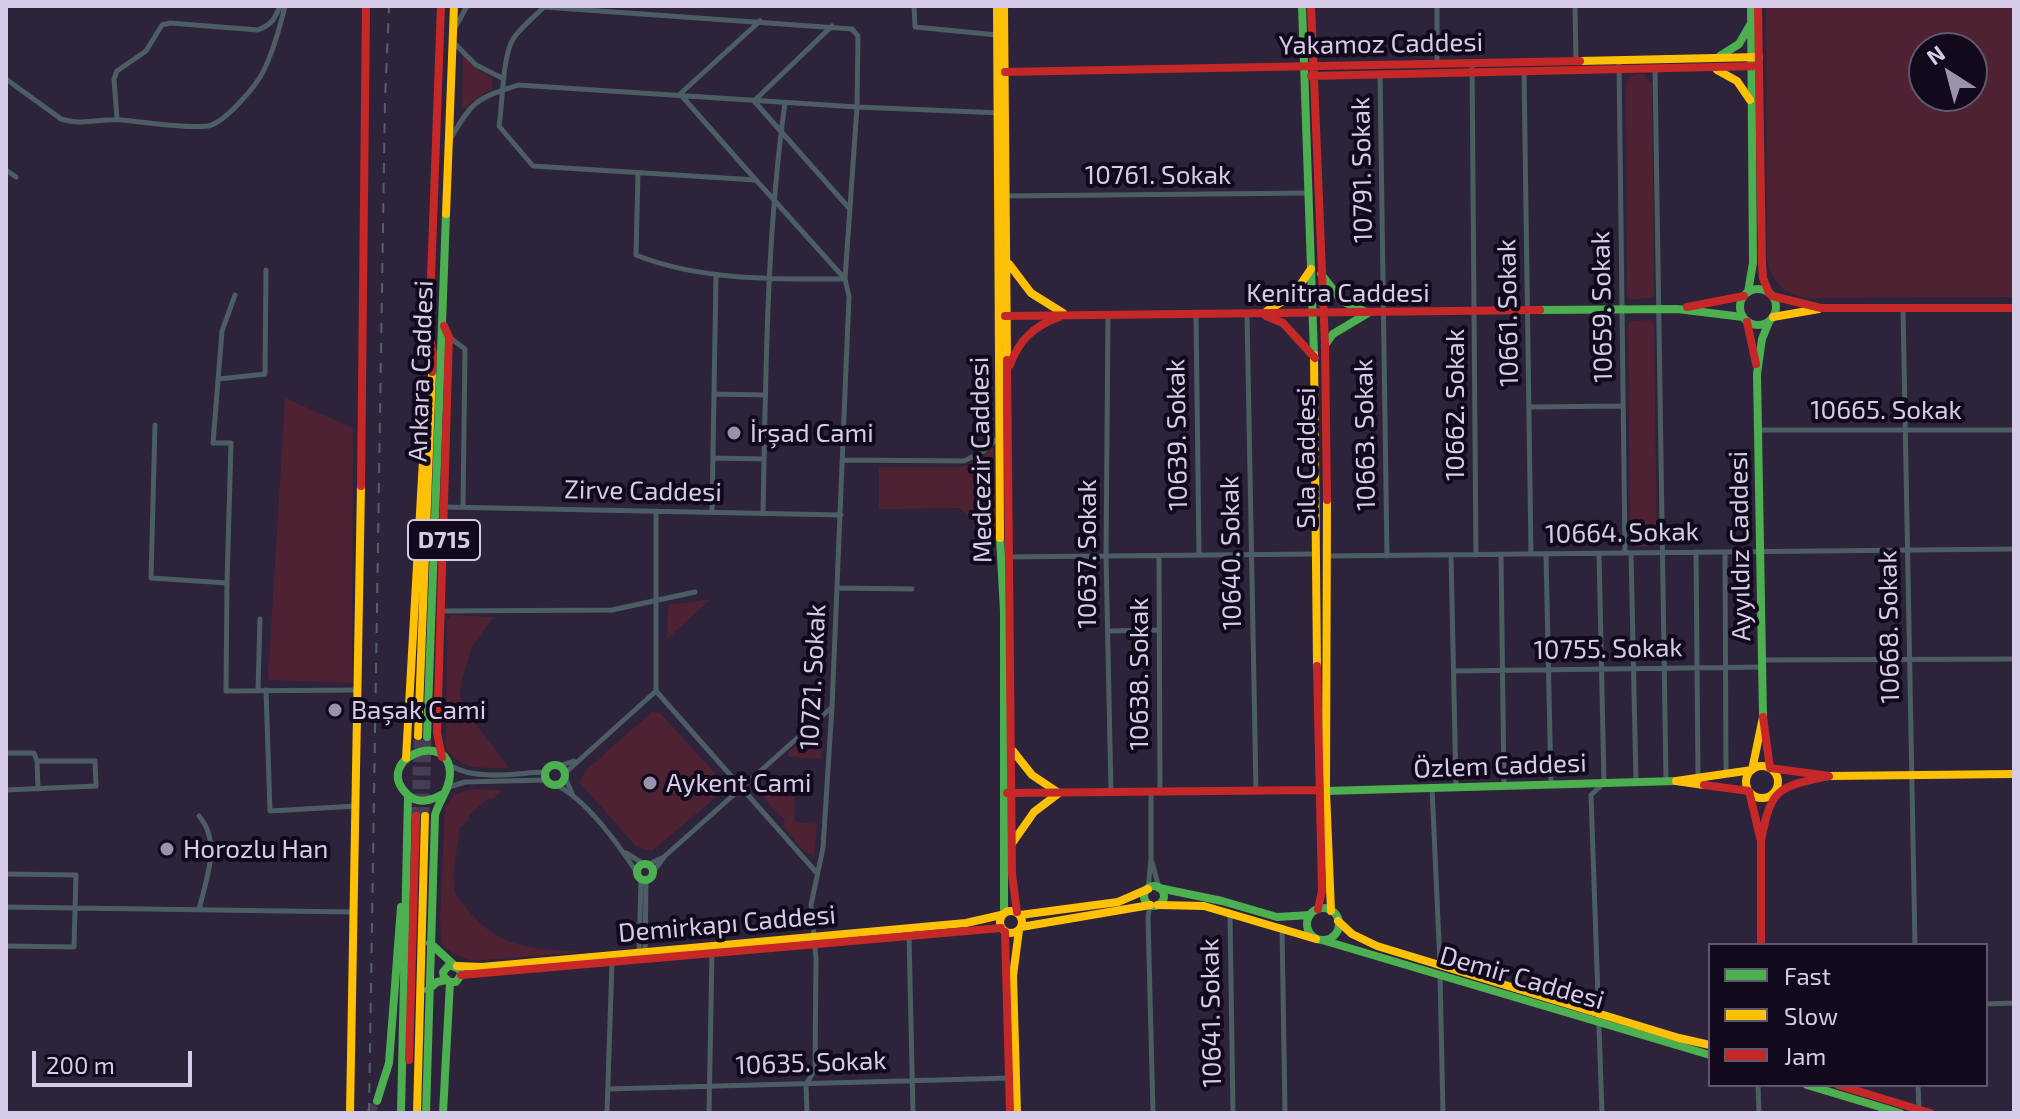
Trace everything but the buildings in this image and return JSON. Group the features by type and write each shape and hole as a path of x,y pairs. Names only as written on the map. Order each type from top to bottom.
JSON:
{"main road":[{"path":"350,1113 357,806 366,6"},
{"name":"Ankara Caddesi","path":"439,6 429,332 433,354 423,737 443,325 454,7"},
{"name":"Medcezir Caddesi","path":"997,6 1007,258 1003,316 1008,371 1004,611 1008,793 1013,883 1018,914"},
{"name":"Medcezir Caddesi","path":"1002,914 1011,749 1001,436 1004,6"},
{"path":"1302,6 1309,71 1310,193 1316,269 1342,301 1368,313"},
{"name":"Sıla Caddesi","path":"1311,6 1309,71 1316,269 1325,345 1327,556 1323,791 1331,911"},
{"path":"1751,6 1763,278 1776,305 1771,319"},
{"path":"1745,320 1740,307 1753,263 1752,103 1758,6"},
{"path":"1709,63 1734,48 1747,34 1751,23"},
{"name":"Yakamoz Caddesi","path":"1005,72 1309,71 1380,74 1576,61 1655,68 1709,63"},
{"name":"Yakamoz Caddesi","path":"1309,71 1437,63 1524,71 1619,64 1755,62"},
{"path":"1709,63 1726,72 1746,91 1752,103"},
{"path":"1007,258 1016,277 1032,295 1052,309 1069,315"},
{"path":"1261,314 1288,300 1316,269"},
{"path":"1677,309 1759,289 1821,308"},
{"path":"1677,309 1745,320 1757,326 1771,319 1821,308 2011,307"},
{"name":"Kenitra Caddesi","path":"1003,316 1677,309"},
{"path":"1017,1113 1003,930 999,922 1002,914 1010,910 1018,914 1118,902 1148,889 1159,888 1279,917 1298,918 1314,912 1331,911 1338,921 1335,935 1319,939 1307,928 1314,912 1322,891 1323,791 1314,554 1315,358 1319,313"},
{"path":"1325,345 1333,334 1368,313"},
{"path":"1261,314 1283,323 1315,358"},
{"path":"1008,371 1016,348 1026,335 1048,321 1069,315"},
{"name":"Ayyıldız Caddesi","path":"1770,768 1763,717 1757,374 1762,339 1771,319"},
{"name":"Ayyıldız Caddesi","path":"1745,320 1757,374"},
{"name":"D715","path":"443,325 449,337 437,733 445,760"},
{"path":"406,758 429,332"},
{"name":"Ayyıldız Caddesi","path":"1752,770 1763,717"},
{"path":"1011,749 1032,775 1059,793 1034,812 1012,844"},
{"path":"426,1113 435,815 445,791 451,774 445,760 428,750 412,753 401,765 399,782 414,800 430,801 445,791"},
{"path":"552,765 563,772 562,783 556,785 545,776 552,765"},
{"path":"1761,841 1746,778 1760,766 1829,776 2011,775"},
{"path":"1761,943 1761,841 1767,804 1778,779 1770,768"},
{"name":"Özlem Caddesi","path":"1008,793 1323,791 1551,785 1671,781 1752,770"},
{"path":"1749,791 1761,798 1793,785 1829,776"},
{"name":"Özlem Caddesi","path":"1671,781 1749,791"},
{"path":"401,1113 408,796"},
{"path":"407,1113 420,816 418,1113"},
{"path":"377,1101 389,1063 396,948 407,876"},
{"path":"1003,930 1014,933 1020,928 1154,905 1163,897 1159,888"},
{"path":"1148,889 1144,898 1154,905"},
{"name":"Demir Caddesi","path":"1154,905 1189,904 1229,912 1440,975 1708,1045"},
{"name":"Demirkapı Caddesi","path":"457,969 814,939 966,923 1002,914"},
{"path":"1010,1113 1013,976 1020,928 1018,914"},
{"name":"Demir Caddesi","path":"1338,921 1367,943 1440,964 1708,1054"},
{"name":"Demirkapı Caddesi","path":"457,969 612,961 642,955 712,952 814,939 1003,930"},
{"path":"430,941 436,951 457,969"},
{"path":"443,1113 448,981 444,969 457,969"},
{"path":"428,990 437,982 456,982 457,969"},
{"path":"418,1113 427,1061"},
{"path":"1814,1087 1900,1113"},
{"path":"1845,1087 1930,1113"}],"street":[{"path":"117,119 114,79 117,71 146,51 162,25 170,23 258,30 268,26 282,6"},
{"path":"6,79 61,119 86,123 117,119 208,126 216,123 247,93 264,70 282,6"},
{"path":"467,6 452,38 476,65 504,79"},
{"path":"914,6 915,27 997,35"},
{"path":"1437,6 1437,63"},
{"path":"1575,6 1576,61"},
{"path":"756,180 533,166 499,126 504,63 513,40 544,7 832,26"},
{"path":"680,94 760,21"},
{"path":"754,101 832,26"},
{"name":"10721. Sokak","path":"807,1113 806,1084 815,1070 811,905 823,848 832,707 849,296 845,279 857,107 858,36 852,29 832,26"},
{"name":"10659. Sokak","path":"1619,64 1623,406 1636,782"},
{"name":"10662. Sokak","path":"1472,67 1476,555"},
{"path":"1655,68 1665,669 1671,781"},
{"name":"10661. Sokak","path":"1524,71 1531,554"},
{"name":"10791. Sokak","path":"1380,74 1384,314"},
{"path":"449,142 468,107 483,97 518,85 785,103 1001,113"},
{"path":"680,94 845,279"},
{"path":"754,101 850,209"},
{"path":"763,513 768,277 773,201 785,103"},
{"path":"6,170 16,177"},
{"path":"638,173 636,255 667,267 716,275 845,279"},
{"name":"10761. Sokak","path":"1005,196 1310,193"},
{"path":"219,379 265,374 266,270"},
{"path":"712,512 716,275"},
{"path":"235,295 222,331 213,443 231,443 226,691 358,690"},
{"name":"10668. Sokak","path":"1903,308 1915,943"},
{"name":"10639. Sokak","path":"1196,314 1199,555"},
{"name":"10640. Sokak","path":"1247,314 1256,791"},
{"name":"10663. Sokak","path":"1384,314 1387,556"},
{"name":"10637. Sokak","path":"1108,315 1106,556 1111,792"},
{"path":"449,337 465,349 463,507"},
{"path":"714,394 765,395"},
{"path":"1529,407 1623,406"},
{"path":"155,425 151,578 227,583"},
{"name":"10665. Sokak","path":"1758,430 2014,430"},
{"path":"844,460 964,461 984,451 1001,436"},
{"path":"713,458 764,459"},
{"name":"Zirve Caddesi","path":"444,507 841,515"},
{"path":"656,511 656,691 816,872"},
{"name":"10664. Sokak","path":"1327,556 2014,549"},
{"path":"1696,552 1698,776"},
{"path":"1725,552 1726,772"},
{"path":"1599,553 1604,783 1591,795 1602,1113"},
{"path":"1006,557 1314,554"},
{"path":"1501,554 1504,786"},
{"path":"1546,554 1551,785"},
{"path":"1451,555 1456,787"},
{"name":"10638. Sokak","path":"1148,889 1155,792 1159,556"},
{"path":"837,588 912,589"},
{"path":"442,611 599,611 695,592"},
{"path":"258,690 260,619"},
{"path":"1108,631 1159,630"},
{"name":"10755. Sokak","path":"1454,671 1725,668 1909,659 2014,659"},
{"path":"266,690 270,811 357,806"},
{"path":"574,797 563,772 656,691"},
{"path":"645,872 832,707"},
{"path":"6,753 34,753 38,789"},
{"path":"445,760 472,773 545,776"},
{"path":"6,790 96,786 95,761 37,761"},
{"path":"445,791 465,782 545,776"},
{"path":"556,785 574,797 645,872 642,955"},
{"path":"1432,788 1440,964"},
{"path":"199,816 210,833 212,850 199,910"},
{"path":"625,853 645,872"},
{"name":"10638. Sokak","path":"1151,859 1159,888"},
{"path":"6,874 76,875 74,947 6,946"},
{"path":"1153,1113 1148,917 1154,905"},
{"path":"6,907 353,912"},
{"name":"10641. Sokak","path":"1229,912 1233,1113"},
{"path":"1282,927 1285,1113"},
{"path":"909,934 913,1113"},
{"path":"709,1113 712,952"},
{"path":"607,1113 612,961"},
{"path":"1440,975 1443,1113"},
{"path":"1988,1004 2014,1003"},
{"name":"10635. Sokak","path":"608,1089 1012,1078"},
{"path":"1758,1087 1759,1113"},
{"path":"1918,1087 1919,1109"}],"shaded area":[{"path":"1766,6 2014,6 2014,297 1801,297 1781,286 1769,267"},
{"path":"463,55 492,78 492,90 462,110"},
{"path":"1643,74 1652,83 1654,297 1631,300 1627,296 1626,83 1631,75"},
{"path":"1650,320 1654,325 1657,541 1654,546 1634,547 1630,542 1628,325 1631,321"},
{"path":"285,398 353,428 352,683 268,680"},
{"path":"993,448 996,537 990,540 960,508 879,509 879,467 959,467 972,464"},
{"path":"711,599 667,639 668,605"},
{"path":"452,615 494,617 472,646 460,697 465,710 509,768 467,765 446,749 447,619"},
{"path":"652,712 660,713 723,782 721,793 652,851 636,846 579,782 586,770"},
{"path":"818,727 823,731 821,759 789,757 787,753"},
{"path":"756,786 780,790 781,796 795,797 794,820 817,824 814,855 797,844 783,826 785,821 763,797 755,795 753,790"},
{"path":"473,789 503,790 468,816 469,820 460,828 454,875 459,899 481,924 506,940 533,948 581,952 473,961 454,954 442,945 440,920 445,808 453,795"}],"tunnel":[{"path":"416,816 418,736"},
{"path":"425,816 427,737"},
{"path":"370,1113 377,1101"}],"railway":[{"path":"369,1113 389,6"}],"traffic: fast":[{"path":"1302,6 1314,355"},
{"path":"1748,292 1753,263 1751,6"},
{"path":"1720,56 1739,44 1750,25"},
{"path":"427,737 446,214"},
{"path":"1321,274 1342,301 1368,313 1333,334 1325,345"},
{"path":"1758,289 1771,294 1776,307 1771,320 1758,325 1745,320 1740,307 1745,294 1758,289"},
{"path":"1540,310 1677,309 1743,317"},
{"path":"1763,717 1757,374 1762,339 1769,322"},
{"path":"1000,538 1004,611 1004,913"},
{"path":"426,1113 435,815 448,784 450,774 447,760 438,753 427,751 405,761 399,770 399,782 408,795 421,801 443,794"},
{"path":"555,765 562,768 565,775 562,782 555,785 548,782 545,775 548,768 555,765"},
{"path":"1326,791 1676,781"},
{"path":"401,1113 408,796"},
{"path":"645,864 651,866 653,872 651,878 645,880 639,878 637,872 639,866 645,864"},
{"path":"1154,886 1161,889 1164,896 1161,903 1154,906 1147,903 1144,896 1147,889 1154,886"},
{"path":"1159,888 1222,901 1277,917 1310,915"},
{"path":"377,1101 389,1063 401,907"},
{"path":"1323,908 1334,913 1339,924 1334,935 1323,940 1312,935 1307,924 1312,913 1323,908"},
{"path":"1322,940 1708,1054"},
{"path":"430,943 454,965"},
{"path":"443,1113 450,982 443,972 449,965 460,969 461,975 456,982 450,982"},
{"path":"428,990 437,982 446,980"},
{"path":"1814,1087 1900,1113"}],"traffic: slow":[{"path":"446,214 454,6"},
{"path":"997,6 1000,538"},
{"path":"1004,6 1007,360"},
{"path":"1580,61 1759,57"},
{"path":"1717,70 1737,81 1750,100"},
{"path":"1009,264 1031,293 1063,313"},
{"path":"1267,311 1294,294 1311,269"},
{"path":"1773,317 1819,309"},
{"path":"1314,355 1317,666"},
{"path":"418,736 432,372"},
{"path":"406,758 423,460"},
{"path":"350,1113 361,486"},
{"path":"1327,500 1326,791 1331,911"},
{"path":"1704,785 1676,781 1752,770 1763,717"},
{"path":"1013,751 1032,775 1059,793 1034,812 1013,842"},
{"path":"1762,766 1773,771 1778,782 1773,793 1762,798 1751,793 1746,782 1751,771 1762,766"},
{"path":"1829,776 2014,774"},
{"path":"417,1113 425,816"},
{"path":"1020,915 1118,902 1148,889"},
{"path":"1021,927 1150,905"},
{"path":"1158,905 1204,906 1316,939"},
{"path":"1007,911 1015,911 1022,922 1015,933 1007,933 1000,926 1000,918 1007,911"},
{"path":"457,966 482,967 966,923 1001,915"},
{"path":"1338,921 1352,934 1377,946 1708,1045"},
{"path":"1017,1113 1013,976 1019,930"}],"traffic: jam":[{"path":"361,486 366,6"},
{"path":"432,372 429,332 441,6"},
{"path":"1311,6 1325,345 1327,500"},
{"path":"1758,6 1762,264 1769,293"},
{"path":"1005,72 1580,61"},
{"path":"1311,76 1759,66"},
{"path":"1687,307 1744,296"},
{"path":"1772,296 1821,308 2014,308"},
{"path":"1005,316 1540,310"},
{"path":"1266,316 1283,323 1315,358"},
{"path":"1010,365 1028,335 1059,317"},
{"path":"1747,322 1756,364"},
{"path":"442,757 437,733 449,337 444,326"},
{"path":"1007,360 1012,874 1017,912"},
{"path":"1317,666 1322,891 1318,909"},
{"path":"1704,785 1749,791 1761,841 1769,810 1780,792 1798,783 1829,776 1770,768 1763,717"},
{"path":"1007,793 1320,790"},
{"path":"409,1060 416,816"},
{"path":"1761,841 1761,943"},
{"path":"461,975 1001,928"},
{"path":"1005,932 1010,1113"},
{"path":"1845,1087 1930,1113"}],"place":[{"name":"İrşad Cami","path":"734,433"},
{"name":"Başak Cami","path":"335,710"},
{"name":"Aykent Cami","path":"650,783"},
{"name":"Horozlu Han","path":"167,849"}]}
